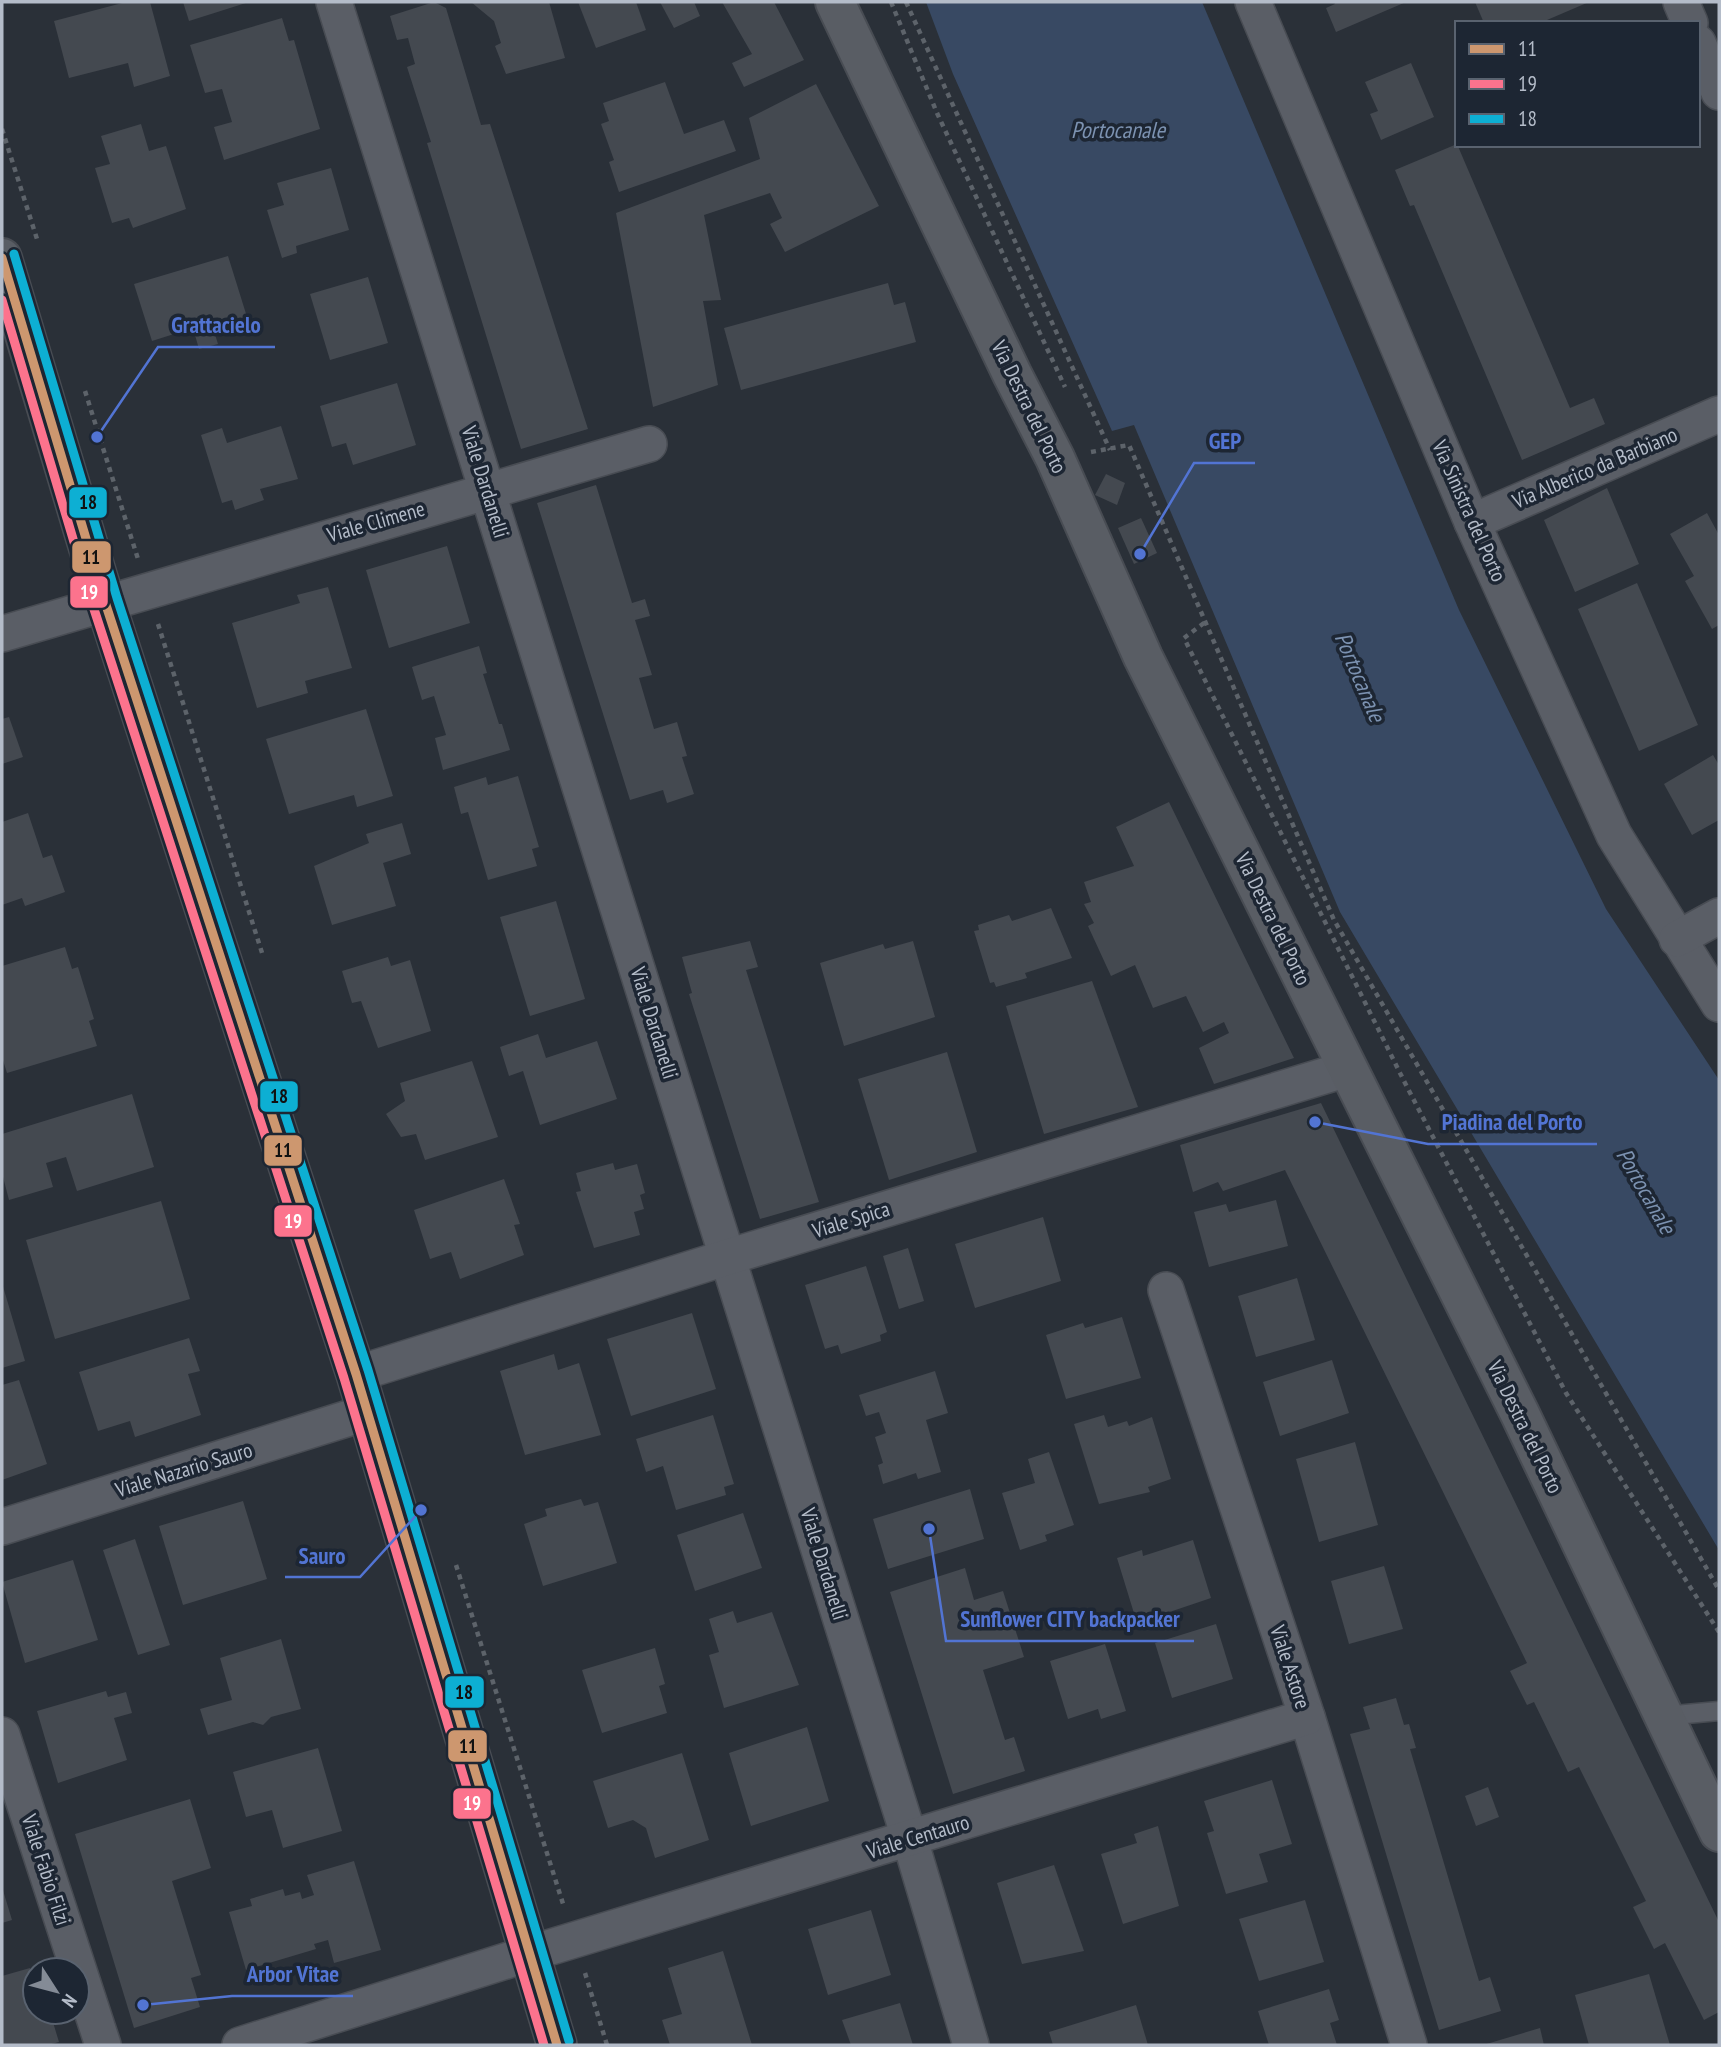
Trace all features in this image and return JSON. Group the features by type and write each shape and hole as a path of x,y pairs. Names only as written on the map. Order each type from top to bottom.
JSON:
{"street":[{"name":"Viale Dardanelli","path":"334,2 910,1840 971,2045"},
{"name":"Via Destra del Porto","path":"835,2 1012,374 1055,458 1143,656 1520,1414 1719,1832"},
{"name":"Via Sinistra del Porto","path":"1253,2 1472,522 1614,835 1719,1004"},
{"path":"1681,2 1689,21"},
{"path":"1700,48 1719,92"},
{"path":"2,258 105,602 356,1374 528,1954 558,2045"},
{"name":"Via Alberico da Barbiano","path":"1472,522 1719,414"},
{"name":"Viale Climene","path":"2,634 487,489 649,444"},
{"path":"1677,939 1719,916"},
{"name":"Viale Spica","path":"356,1374 728,1257 1347,1069"},
{"name":"Viale Astore","path":"1166,1290 1307,1717 1409,2045"},
{"name":"Viale Nazario Sauro","path":"2,1527 366,1413"},
{"name":"Viale Centauro","path":"240,2045 528,1954 910,1840 1307,1717"},
{"name":"Viale Fabio Filzi","path":"2,1735 103,2045"}],"lane":[{"path":"1664,1716 1719,1711"}],"path":[{"path":"891,2 927,91 1065,389"},
{"path":"906,2 1110,450"},
{"path":"1089,439 1094,451 1129,445 1334,920 1719,1590"},
{"path":"1204,623 1184,638 1399,1070 1566,1393 1719,1632"}],"water":[{"name":"Portocanale","path":"926,2 1202,2 1459,610 1606,909 1719,1080 1719,1550 1340,912 1134,425 1112,431 953,74"}],"building":[{"path":"126,2 150,2 170,76 134,87 128,63 69,78 54,21"},
{"path":"183,2 249,2 189,21"},
{"path":"434,2 446,8 481,125 490,124 588,429 521,449 427,143 431,142 407,67 415,64 408,38 397,40 390,16"},
{"path":"471,2 549,2 565,58 506,74 495,46 501,43 494,21"},
{"path":"578,2 636,2 646,30 596,48"},
{"path":"660,2 694,2 700,16 674,28"},
{"path":"722,2 774,2 804,60 744,87 732,63 752,54"},
{"path":"1334,2 1406,2 1336,32 1326,8 1335,4"},
{"path":"1475,2 1589,2 1545,21 1483,21"},
{"path":"282,18 289,41 294,40 320,129 224,160 214,127 232,122 222,89 205,93 190,45"},
{"path":"1411,63 1434,117 1381,140 1370,114 1378,111 1365,82"},
{"path":"665,82 684,134 724,120 736,151 619,192 609,162 614,160 601,124 609,121 603,103"},
{"path":"816,84 879,206 785,252 770,224 782,218 770,193 704,215 721,300 703,301 718,385 653,407 616,213 760,159 749,118"},
{"path":"141,124 149,151 166,146 186,209 133,228 129,218 112,223 95,168 110,164 101,136"},
{"path":"1455,145 1458,147 1570,408 1594,398 1605,424 1522,460 1414,205 1410,206 1395,170"},
{"path":"331,168 349,230 296,246 297,253 282,258 267,210 284,205 277,183"},
{"path":"228,256 247,317 213,328 218,344 199,349 193,328 152,341 134,284"},
{"path":"368,277 388,343 330,360 310,294"},
{"path":"888,283 894,305 905,302 916,342 741,390 724,328"},
{"path":"397,383 416,445 353,465 346,443 332,447 320,406"},
{"path":"281,426 298,479 260,489 264,500 235,510 232,500 222,503 201,435 222,428 227,443"},
{"path":"1106,474 1125,483 1117,505 1095,495"},
{"path":"596,485 632,603 645,599 650,616 635,620 652,675 639,678 654,729 677,722 687,756 682,757 694,794 667,803 663,790 630,800 537,503"},
{"path":"1607,488 1639,564 1575,592 1544,520"},
{"path":"1707,513 1719,535 1719,625 1712,629 1685,581 1694,576 1670,534"},
{"path":"1141,518 1157,553 1134,564 1118,528"},
{"path":"447,546 470,623 389,648 366,570"},
{"path":"1637,583 1698,725 1639,751 1578,609"},
{"path":"328,587 352,668 305,681 308,693 257,708 232,623 300,603 297,595"},
{"path":"479,646 487,673 483,674 510,750 443,770 435,738 446,735 434,696 422,700 412,667"},
{"path":"366,709 393,796 357,807 354,795 289,814 266,739"},
{"path":"9,717 23,757 2,764 2,719"},
{"path":"1713,755 1719,765 1719,820 1692,835 1664,784"},
{"path":"518,776 539,847 532,849 537,866 488,880 468,812 461,814 454,787 486,777 488,785"},
{"path":"1169,802 1294,1058 1214,1084 1199,1048 1229,1033 1224,1022 1203,1032 1186,996 1153,1008 1135,965 1111,976 1088,926 1094,923 1084,904 1091,902 1084,882 1134,866 1116,827"},
{"path":"28,813 43,858 52,855 65,892 25,906 22,898 2,905 2,822"},
{"path":"402,823 411,854 383,863 396,906 332,925 314,866 369,843 366,834"},
{"path":"556,901 585,999 530,1016 500,917"},
{"path":"1051,908 1072,958 1025,973 1027,978 996,987 994,982 990,983 974,931 979,930 978,925 1009,915 1012,921"},
{"path":"750,941 758,967 746,970 819,1202 760,1219 689,994 692,993 682,957"},
{"path":"913,941 935,1017 844,1046 820,963 883,944 885,949"},
{"path":"65,947 72,969 78,967 94,1019 89,1021 97,1046 7,1073 2,1057 2,966"},
{"path":"388,957 391,966 410,960 431,1031 378,1048 361,1001 352,1003 342,971"},
{"path":"1092,981 1138,1107 1044,1134 1006,1006"},
{"path":"538,1034 546,1058 597,1041 617,1099 540,1125 523,1071 509,1076 500,1047"},
{"path":"947,1052 977,1152 889,1180 858,1079"},
{"path":"472,1061 498,1137 425,1160 416,1134 401,1137 386,1114 405,1101 400,1083"},
{"path":"132,1094 154,1167 77,1191 66,1157 46,1163 53,1187 9,1200 2,1173 2,1134"},
{"path":"1321,1103 1719,1922 1719,2012 1704,2020 1665,1943 1654,1949 1633,1907 1646,1901 1579,1767 1568,1772 1534,1702 1527,1705 1510,1671 1527,1663 1285,1170 1223,1191 1218,1182 1193,1192 1180,1145"},
{"path":"613,1163 615,1170 637,1164 645,1193 640,1195 644,1209 634,1212 640,1235 594,1248 576,1192 581,1191 576,1173"},
{"path":"504,1179 520,1224 514,1225 524,1255 460,1279 451,1252 430,1259 414,1210"},
{"path":"1276,1200 1288,1246 1209,1267 1194,1212 1226,1204 1229,1212"},
{"path":"161,1201 190,1299 55,1339 26,1240"},
{"path":"1043,1217 1061,1281 975,1308 955,1244"},
{"path":"908,1248 924,1301 899,1309 883,1256"},
{"path":"866,1266 887,1332 880,1335 881,1341 841,1354 838,1345 825,1349 805,1285"},
{"path":"1297,1278 1315,1340 1256,1357 1238,1296"},
{"path":"2,1283 25,1361 2,1368"},
{"path":"692,1313 716,1389 631,1416 607,1339"},
{"path":"1122,1317 1141,1378 1066,1399 1046,1335 1083,1323 1085,1328"},
{"path":"189,1338 200,1371 188,1374 201,1415 135,1437 130,1421 98,1431 79,1372"},
{"path":"554,1354 558,1370 579,1363 601,1435 525,1455 500,1371"},
{"path":"1332,1360 1349,1413 1280,1436 1263,1382"},
{"path":"935,1371 948,1413 926,1420 941,1472 918,1479 916,1473 883,1484 878,1465 883,1463 875,1437 886,1433 879,1412 866,1416 859,1395"},
{"path":"19,1380 47,1464 2,1480 2,1385"},
{"path":"713,1415 734,1484 724,1487 726,1495 676,1510 663,1466 646,1472 636,1439"},
{"path":"1104,1415 1108,1427 1127,1421 1129,1426 1152,1417 1171,1479 1148,1487 1150,1492 1099,1504 1074,1424"},
{"path":"1355,1442 1378,1525 1319,1542 1296,1459"},
{"path":"1049,1452 1074,1525 1045,1535 1047,1541 1020,1550 1002,1493 1035,1483 1028,1459"},
{"path":"970,1489 984,1539 888,1569 873,1519"},
{"path":"581,1499 584,1506 598,1502 617,1563 543,1586 524,1524 547,1516 545,1509"},
{"path":"243,1501 267,1579 183,1605 159,1526"},
{"path":"743,1513 762,1568 695,1591 677,1535"},
{"path":"135,1539 170,1645 138,1655 103,1550"},
{"path":"1193,1540 1211,1598 1137,1623 1117,1558 1142,1550 1143,1556"},
{"path":"73,1560 98,1640 25,1663 2,1582"},
{"path":"1384,1566 1403,1629 1349,1644 1331,1581"},
{"path":"965,1568 974,1600 1003,1591 1024,1657 983,1670 1005,1740 1014,1737 1025,1771 953,1794 890,1592"},
{"path":"733,1611 737,1623 772,1612 799,1685 724,1708 709,1655 719,1652 709,1619"},
{"path":"1216,1624 1233,1679 1172,1698 1155,1643"},
{"path":"281,1639 301,1709 271,1717 263,1725 253,1722 208,1735 200,1709 232,1700 220,1658"},
{"path":"1105,1644 1126,1711 1101,1719 1098,1709 1068,1719 1050,1661"},
{"path":"655,1648 665,1684 659,1686 667,1713 602,1733 582,1670"},
{"path":"106,1691 108,1697 126,1692 132,1713 114,1718 127,1760 58,1783 37,1711"},
{"path":"1396,1698 1404,1725 1409,1724 1416,1748 1410,1749 1479,1981 1490,1977 1501,2011 1439,2030 1350,1734 1370,1729 1363,1707"},
{"path":"807,1727 829,1801 751,1826 729,1753"},
{"path":"318,1748 342,1831 283,1848 272,1810 246,1817 233,1772"},
{"path":"682,1753 709,1840 655,1858 646,1828 633,1820 608,1828 593,1781"},
{"path":"1272,1780 1292,1844 1259,1854 1268,1882 1226,1894 1207,1833 1214,1831 1204,1801"},
{"path":"1488,1787 1499,1817 1476,1826 1465,1796"},
{"path":"190,1799 211,1868 172,1881 201,1975 191,1978 200,2007 134,2028 75,1834"},
{"path":"1158,1826 1179,1906 1123,1924 1101,1854 1137,1843 1134,1834"},
{"path":"354,1861 381,1950 334,1963 328,1940 314,1944 316,1949 246,1970 229,1912 252,1906 250,1899 283,1889 285,1896 300,1892 302,1899 314,1895 307,1875"},
{"path":"1054,1865 1084,1951 1022,1964 997,1883"},
{"path":"2,1887 12,1920 2,1923"},
{"path":"1305,1900 1324,1962 1259,1981 1239,1919"},
{"path":"871,1910 891,1975 828,1995 808,1929"},
{"path":"723,1951 752,2045 670,2045 662,2020 682,2014 668,1968"},
{"path":"21,1971 21,2026 54,2026 59,2042 48,2045 2,2045 2,1976"},
{"path":"1649,1974 1670,2045 1589,2045 1575,1995"},
{"path":"1329,1989 1339,2020 1330,2023 1337,2045 1269,2045 1258,2011"},
{"path":"900,2003 913,2045 851,2045 842,2020"},
{"path":"1136,2005 1148,2045 1053,2045 1049,2032"},
{"path":"1540,2028 1544,2045 1483,2045"}],"transit line":[{"name":"18","path":"14,254 117,598 368,1370 569,2041"},
{"name":"11","path":"2,258 105,602 356,1374 557,2045"},
{"name":"19","path":"2,300 93,606 344,1378 544,2045"}],"place":[{"name":"Grattacielo","path":"97,437"},
{"name":"GEP","path":"1140,554"},
{"name":"Piadina del Porto","path":"1315,1122"},
{"name":"Sauro","path":"421,1510"},
{"name":"Sunflower CITY backpacker","path":"929,1529"},
{"name":"Arbor Vitae","path":"143,2005"}]}
